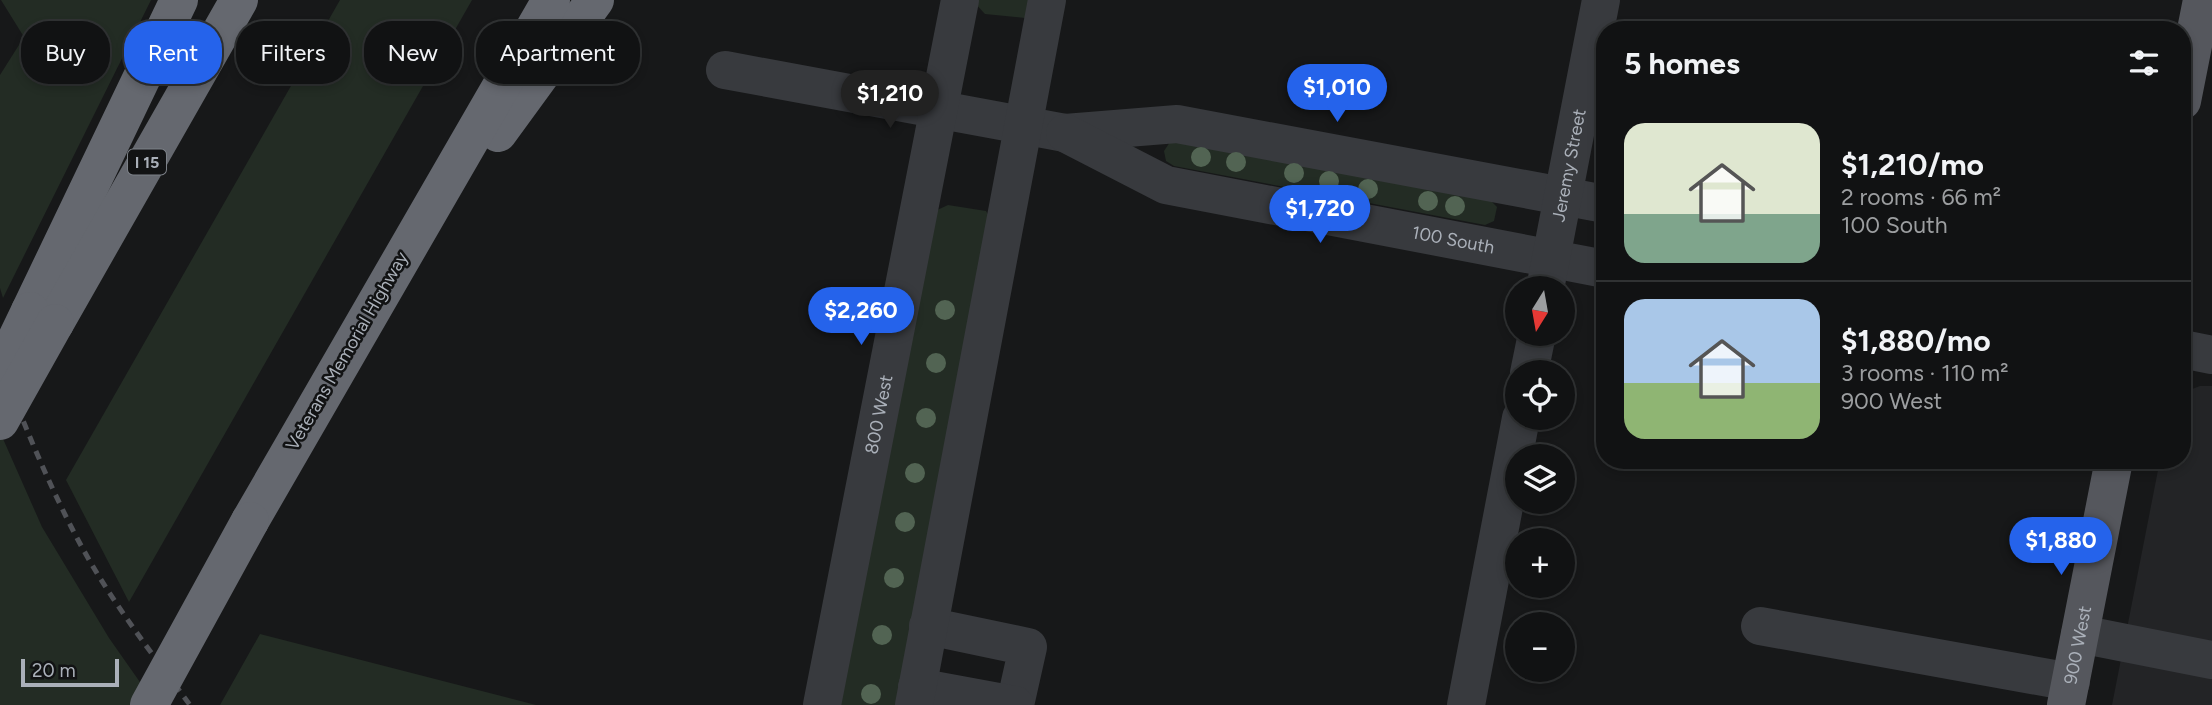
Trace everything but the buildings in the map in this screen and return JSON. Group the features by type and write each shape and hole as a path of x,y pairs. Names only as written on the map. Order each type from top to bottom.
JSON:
{"highway":[{"path":"0,374 42,317 179,0"},
{"name":"I 15","path":"0,421 42,317 239,0"},
{"name":"Veterans Memorial Highway","path":"149,705 375,301 551,0"},
{"path":"375,301 595,0"}],"main road":[{"path":"2191,67 2204,17"},
{"name":"900 West","path":"2069,693 2112,469"}],"street":[{"name":"800 West","path":"822,705 960,0"},
{"path":"928,626 1028,647 1015,705 915,696 928,626 1024,125 1047,0"},
{"name":"Jeremy Street","path":"1597,21 1601,0"},
{"name":"Jeremy Street","path":"1548,274 1596,26"},
{"name":"100 South","path":"725,70 1065,133 1178,124 1596,202"},
{"name":"100 South","path":"1065,133 1166,185 1548,274 1596,270"},
{"path":"2191,351 2212,355"},
{"path":"1466,705 1519,430"},
{"path":"1759,626 2069,693"},
{"path":"2080,634 2212,660"}],"shaded area":[{"path":"1,0 151,0 141,21 124,21 124,54 110,83 110,21 21,21 21,32"},
{"path":"340,0 472,0 460,21 364,21 364,84 424,84 129,602 66,480 292,84 350,84 350,21 328,21"},
{"path":"972,0 1034,0 1025,18 985,14"},
{"path":"21,42 21,84 109,84 3,298 0,288 0,75"},
{"path":"1177,139 1489,199 1497,207 1494,221 1485,225 1174,166 1166,161 1164,151 1170,142"},
{"path":"948,205 986,211 994,226 902,705 840,705 933,212"},
{"path":"2212,386 2212,705 2112,705 2158,469 2191,469 2191,390"},
{"path":"0,432 42,527 109,638 156,705 0,705"},
{"path":"260,634 536,705 220,705"}],"railway":[{"path":"0,362 46,473 89,560 130,623 190,705"}]}
